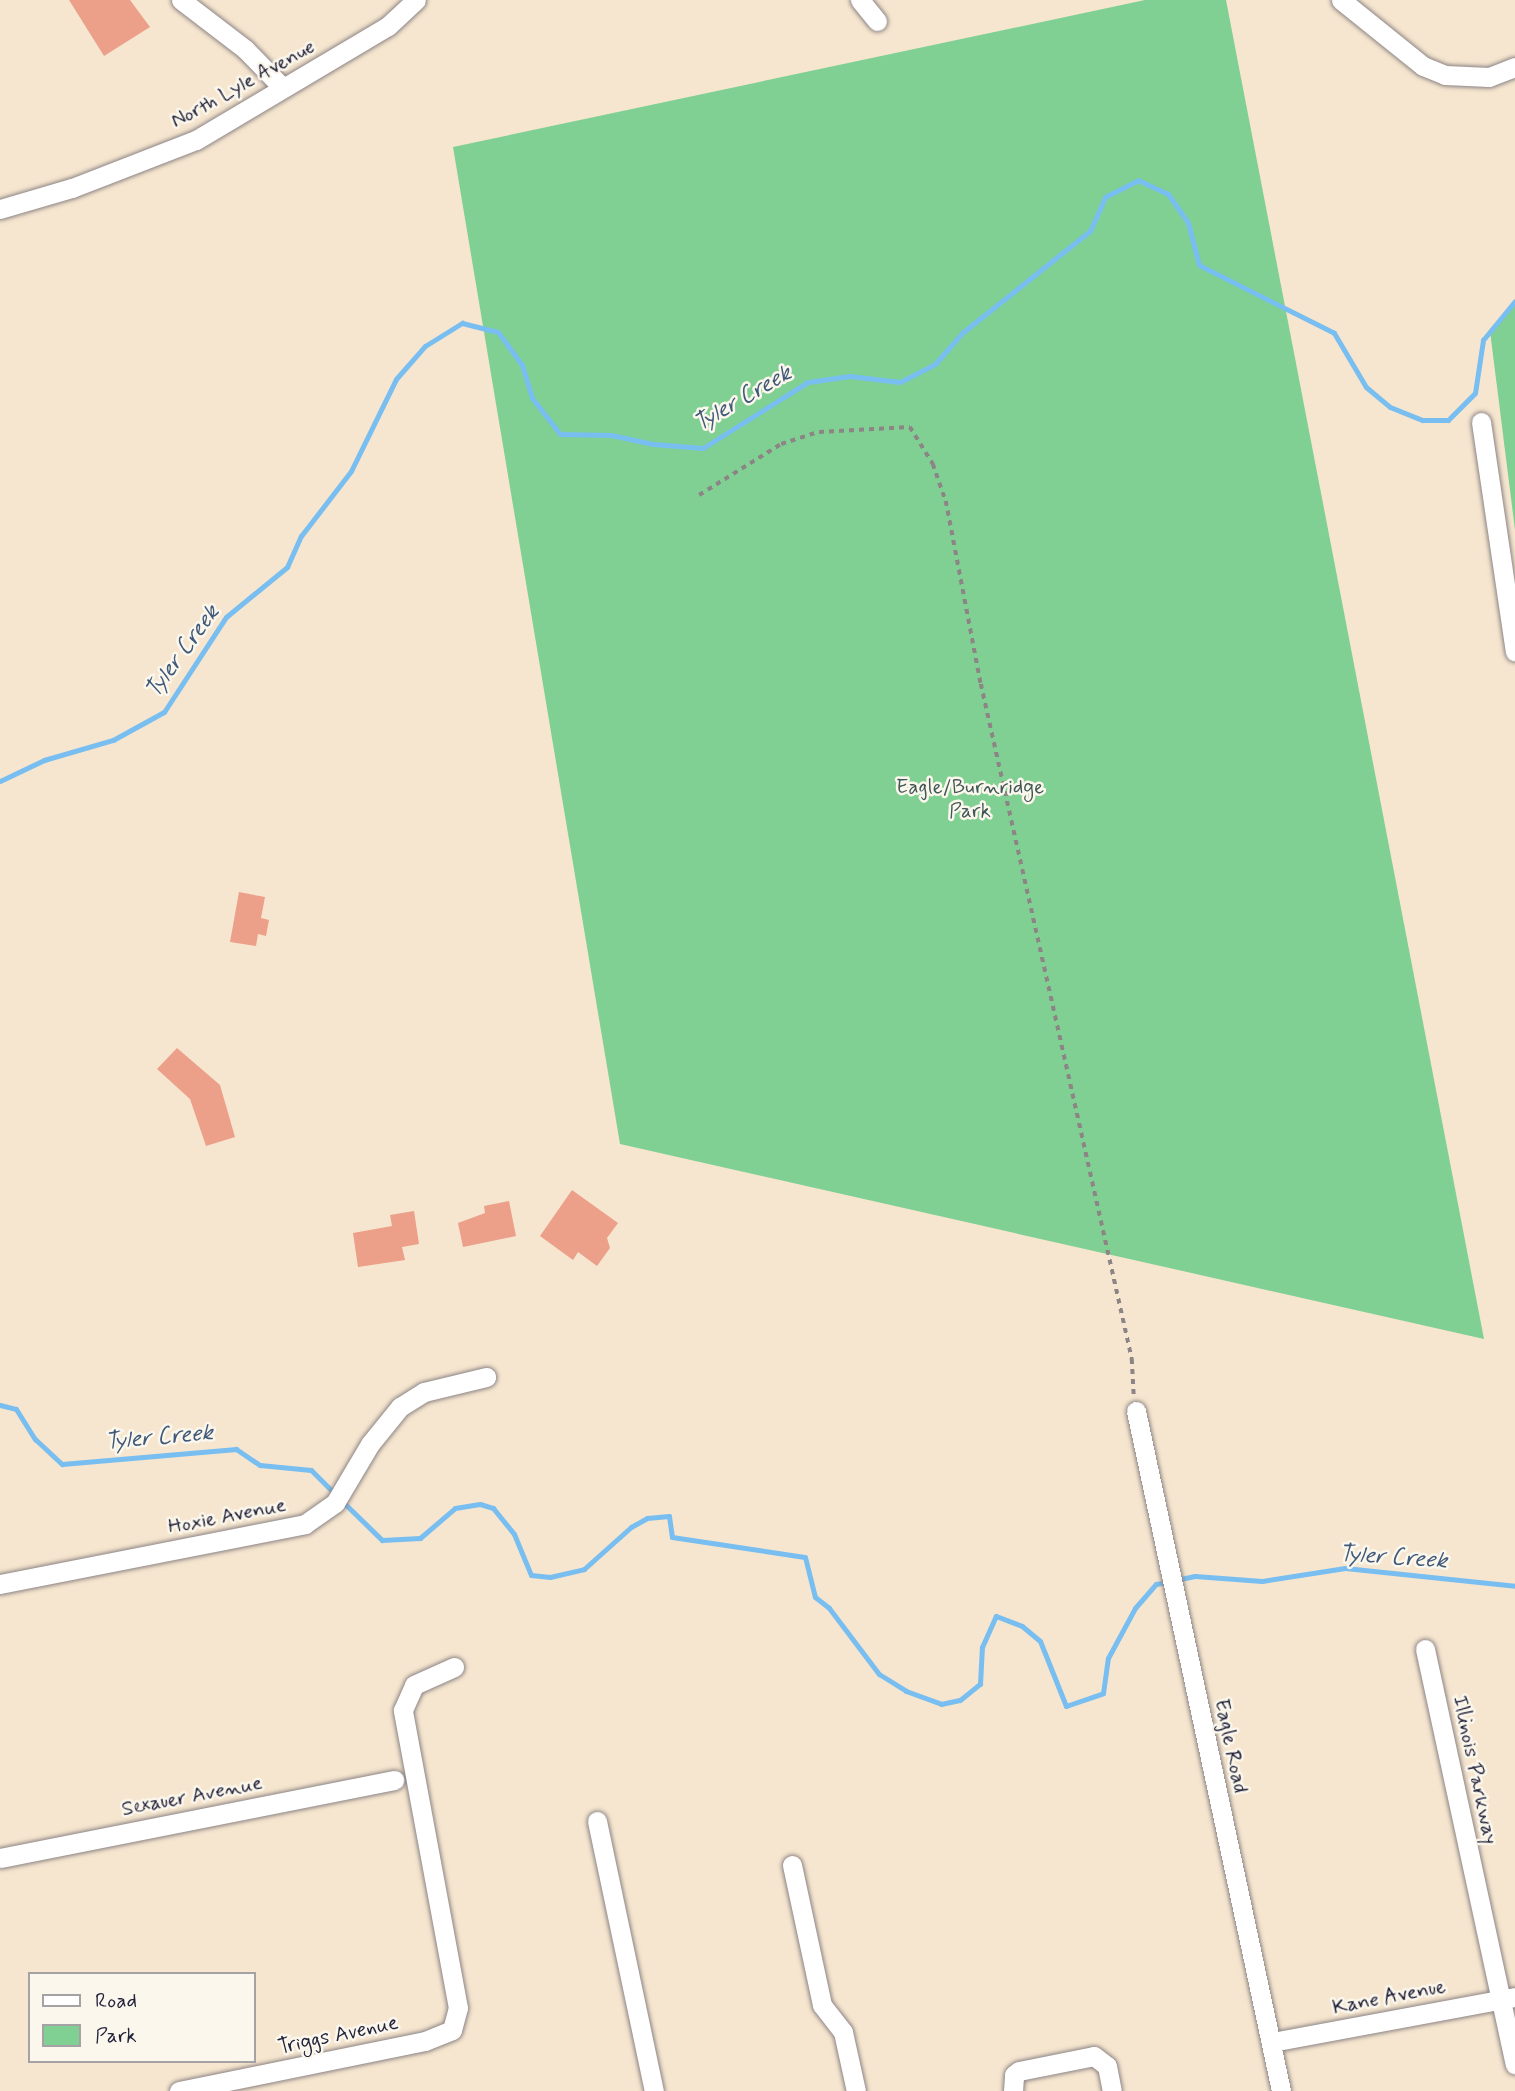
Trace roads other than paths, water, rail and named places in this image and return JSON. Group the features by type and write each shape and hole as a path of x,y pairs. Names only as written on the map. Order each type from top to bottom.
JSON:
{"street":[{"path":"181,0 245,49 282,87"},
{"name":"North Lyle Avenue","path":"0,209 72,188 196,140 388,26 416,0"},
{"path":"860,0 877,21"},
{"path":"1341,0 1423,66 1445,75 1489,77 1515,67"},
{"path":"1481,422 1510,584 1515,651"},
{"name":"Hoxie Avenue","path":"0,1584 305,1524 328,1510 346,1486 370,1444 400,1407 424,1392 486,1377"},
{"name":"Eagle Road","path":"1136,1411 1281,2091"},
{"name":"Illinois Parkway","path":"1425,1649 1508,1999 1515,2064"},
{"name":"Triggs Avenue","path":"179,2091 425,2041 452,2030 458,2008 403,1710 414,1685 454,1667"},
{"name":"Sexauer Avenue","path":"0,1858 394,1780"},
{"path":"597,1821 654,2091"},
{"path":"792,1865 822,2005 843,2032 856,2091"},
{"name":"Kane Avenue","path":"1272,2042 1508,1999"},
{"path":"1013,2091 1014,2075 1019,2071 1094,2056 1107,2066 1112,2091"}],"waterway":[{"name":"Tyler Creek","path":"0,781 44,760 113,740 164,712 226,617 287,567 301,536 351,471 396,379 425,346 462,323 498,332 522,365 532,398 560,434 611,435 653,444 703,448 808,382 850,376 900,382 935,364 962,333 1090,231 1105,197 1138,180 1168,194 1188,223 1199,265 1334,333 1366,387 1390,407 1423,420 1448,420 1475,393 1483,340 1515,301"},
{"name":"Tyler Creek","path":"0,1405 16,1409 35,1439 62,1464 236,1449 260,1465 311,1470 336,1495"},
{"name":"Tyler Creek","path":"342,1501 382,1540 420,1538 455,1508 480,1504 493,1508 514,1534 531,1575 550,1577 584,1569 631,1527 647,1518 669,1516 672,1537 805,1557 815,1597 829,1608 879,1674 906,1691 941,1704 960,1700 980,1684 982,1647 996,1616 1022,1626 1040,1641 1066,1706 1103,1693 1108,1658 1135,1608 1156,1584 1167,1582"},
{"name":"Tyler Creek","path":"1176,1580 1195,1576 1262,1581 1345,1568 1515,1586"}],"park label":[{"name":"Eagle/Burnridge Park","path":"970,799"}]}
